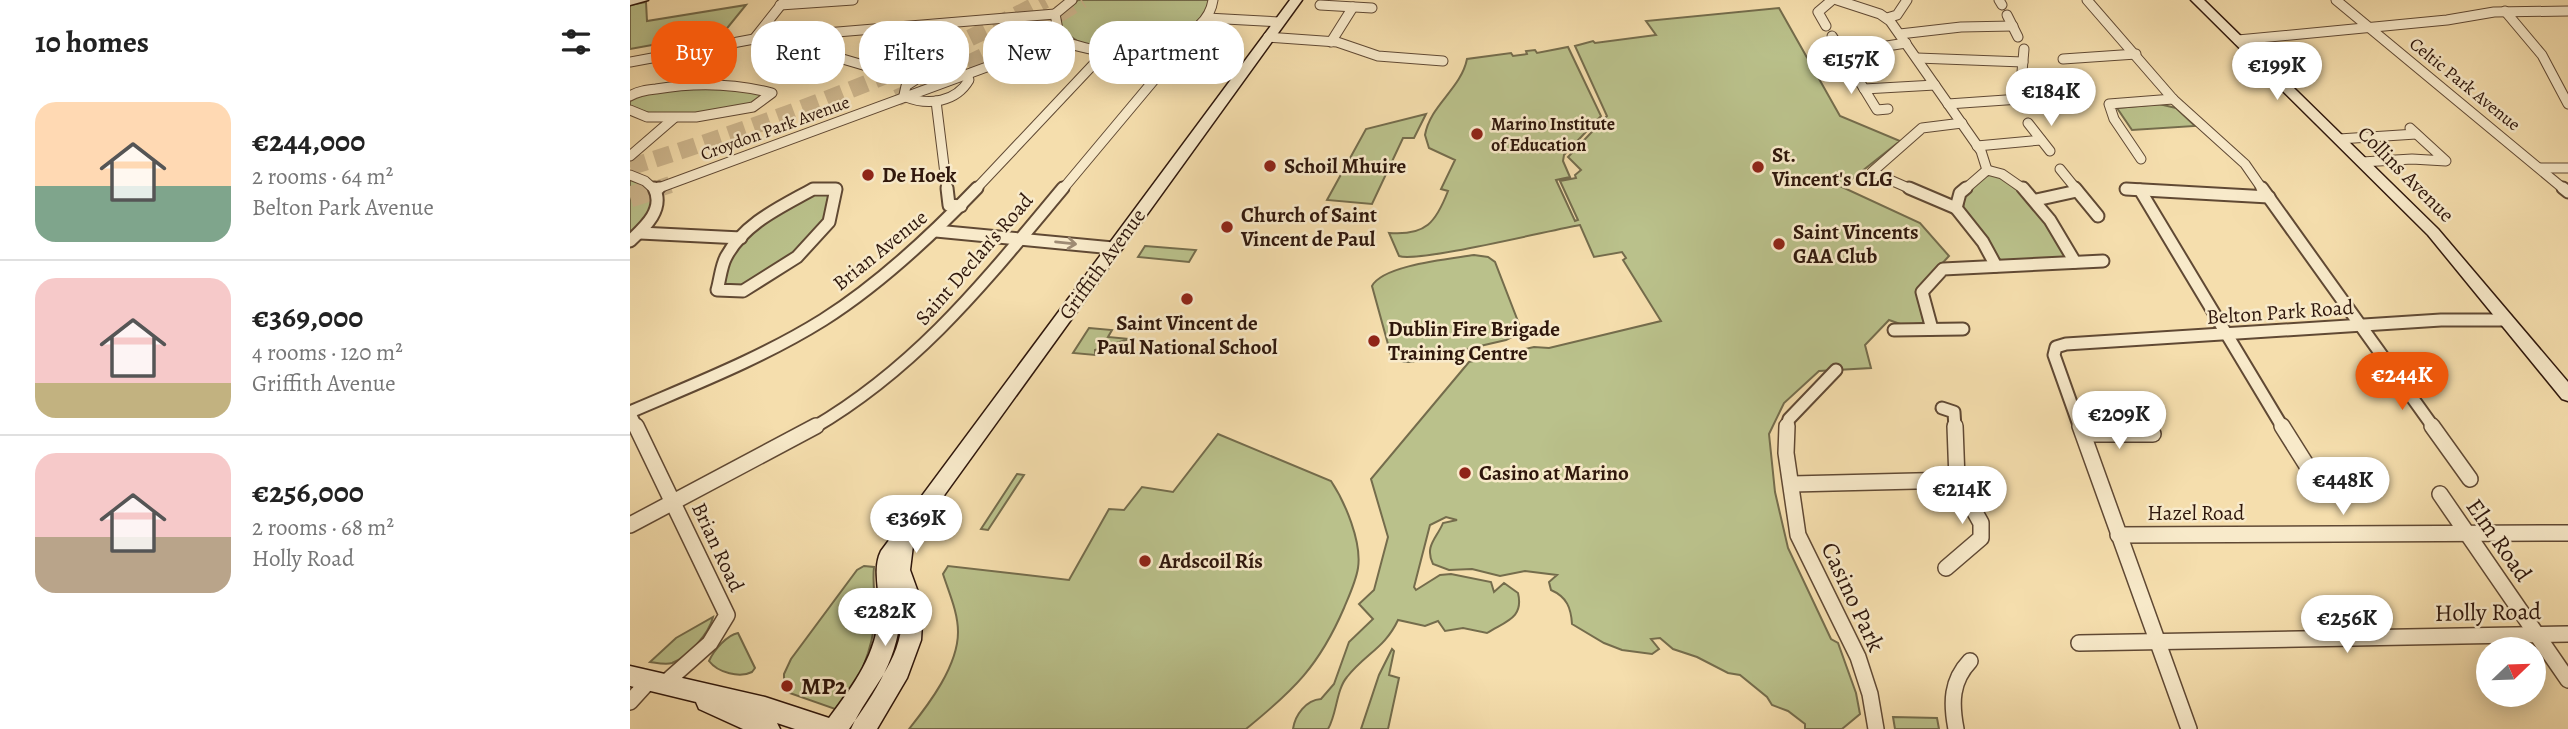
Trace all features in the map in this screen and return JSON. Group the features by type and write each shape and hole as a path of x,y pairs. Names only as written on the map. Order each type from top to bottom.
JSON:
{"main road":[{"path":"630,2 642,0"},
{"name":"Griffith Avenue","path":"835,729 870,681 888,634 888,557 1296,0"},
{"name":"Collins Avenue","path":"2197,0 2433,232 2564,385"},
{"name":"Griffith Avenue","path":"863,729 886,694 907,653 912,626 912,604 900,569 909,528"},
{"path":"880,658 907,653"},
{"path":"655,681 768,729"},
{"path":"655,681 765,708 828,729"}],"street":[{"path":"768,21 783,3 853,0"},
{"path":"845,32 1055,14 1072,0"},
{"path":"1204,21 1214,5 1213,0"},
{"path":"1826,22 1819,10 1834,0 1887,18 1962,123 1985,158 1987,170"},
{"path":"1887,18 1897,15 1907,0"},
{"path":"2087,0 2173,99 2243,162 2470,479"},
{"name":"Celtic Park Avenue","path":"2336,0 2568,192"},
{"path":"2558,0 2568,9"},
{"path":"1320,5 1372,8"},
{"path":"1331,41 1353,7"},
{"path":"2238,40 2369,28 2505,11 2568,9"},
{"path":"2505,11 2542,55 2568,104"},
{"path":"1055,14 1056,21"},
{"path":"2007,15 2018,37"},
{"path":"1207,18 1279,23"},
{"path":"1842,53 1961,27 2012,26"},
{"path":"1832,36 1848,62"},
{"path":"1268,37 1331,41 1378,56 1443,61"},
{"path":"630,62 751,40"},
{"path":"1917,58 1939,57 2022,67 2024,49"},
{"path":"2063,59 2136,54"},
{"name":"Brian Avenue","path":"630,413 775,349 857,296 936,231 1089,69"},
{"path":"1859,73 1855,74 1877,110 1888,109"},
{"path":"630,96 687,83 740,83 772,93 753,107 674,118 647,117 630,110"},
{"path":"905,96 909,84"},
{"name":"Croydon Park Avenue","path":"656,189 938,84"},
{"name":"Croydon Park Avenue","path":"905,96 913,101 936,101 960,92 968,84"},
{"name":"Saint Declan's Road","path":"674,503 820,425 907,362 958,313 1150,84"},
{"path":"1948,104 2020,101 2018,84"},
{"path":"1864,89 1935,85"},
{"path":"2141,159 2108,107 2109,104 2173,99"},
{"path":"936,101 949,205 961,206"},
{"path":"630,156 674,118"},
{"path":"1962,123 1922,128 1872,172 1956,208 1983,242 1996,265"},
{"path":"2028,123 2050,151"},
{"path":"2339,139 2413,131 2446,161 2412,159 2362,162"},
{"path":"1977,146 2041,140"},
{"path":"2540,168 2568,168"},
{"path":"2060,169 2098,216"},
{"path":"1956,208 1960,193 1987,170"},
{"path":"1987,170 2009,178 2036,200 2050,218 2075,262"},
{"path":"630,175 649,182 656,189 659,201 656,212 640,233 630,241"},
{"path":"640,233 741,237 762,217 813,188 836,189 829,222 797,257 743,291 718,290 725,258 741,237"},
{"path":"2126,189 2269,197"},
{"path":"2140,190 2225,335 2316,480"},
{"path":"2036,200 2077,191"},
{"path":"936,231 1114,248"},
{"path":"1932,329 1922,292 1943,269 2103,261"},
{"name":"Belton Park Road","path":"2084,434 2054,355 2056,348 2066,344 2441,320 2507,320"},
{"path":"1894,330 1963,329"},
{"name":"Casino Park","path":"1836,370 1789,419 1785,442 1798,535 1858,657 1870,694 1876,729"},
{"path":"1941,408 1954,412 1957,480 1981,523 1982,531 1981,538 1946,568"},
{"name":"Brian Road","path":"630,413 727,615 726,622 714,638 655,681"},
{"path":"2153,434 2084,434 2189,729"},
{"path":"1791,484 1957,480"},
{"name":"Elm Road","path":"2440,494 2568,680"},
{"path":"630,525 674,503"},
{"name":"Hazel Road","path":"2118,535 2568,533"},
{"name":"Holly Road","path":"2156,642 2568,634"},
{"path":"2079,643 2156,642"},
{"path":"1956,729 1952,703 1954,681 1960,669 1970,661"},
{"path":"630,702 655,681"}],"green space":[{"path":"1078,0 1209,0 1209,7 1198,21 1089,21 1089,45 1075,39 1075,21 1061,21 1064,13"},
{"path":"646,2 647,21 746,5 733,21 651,21 651,45 630,49 630,5"},
{"path":"1779,8 1840,116 1900,141 1842,187 1920,223 1949,256 1916,292 1924,323 1903,325 1889,320 1865,345 1871,368 1819,371 1784,403 1769,434 1775,492 1788,548 1831,639 1838,643 1856,693 1860,714 1842,729 1805,729 1805,724 1788,711 1772,705 1767,697 1740,675 1728,673 1697,657 1673,649 1660,638 1651,639 1659,649 1652,654 1622,650 1572,624 1567,604 1551,590 1549,582 1557,575 1525,571 1500,576 1472,569 1449,570 1433,564 1431,547 1443,523 1457,520 1446,517 1430,525 1414,587 1416,590 1440,575 1451,574 1491,582 1494,592 1504,583 1518,593 1516,613 1507,622 1487,633 1463,628 1445,631 1438,621 1425,626 1398,620 1381,644 1343,682 1328,729 1293,729 1302,709 1321,699 1334,684 1349,642 1373,619 1359,604 1374,590 1388,537 1371,479 1469,362 1534,347 1549,348 1661,321 1623,260 1626,258 1622,252 1594,257 1580,225 1457,251 1399,256 1389,233 1412,232 1428,225 1439,211 1448,191 1441,189 1455,160 1429,148 1425,135 1433,115 1464,70 1467,59 1511,53 1513,56 1527,54 1526,51 1535,50 1537,53 1568,47 1601,116 1564,155 1563,161 1570,177 1556,180 1575,221 1578,220 1560,181 1576,178 1575,175 1581,170 1568,157 1607,116 1575,46 1593,41 1595,43 1656,35 1646,21"},
{"path":"686,85 768,94 752,105 694,114 655,115 630,107 630,99 635,94"},
{"path":"2159,104 2176,108 2195,126 2132,130 2117,108"},
{"path":"1426,114 1414,138 1403,138 1372,204 1327,200 1366,129"},
{"path":"1991,174 1997,174 2030,202 2045,221 2066,258 2003,262 1997,257 1964,212 1963,206 1970,189"},
{"path":"630,179 643,185 653,198 649,213 630,237"},
{"path":"813,190 831,191 823,226 793,258 743,288 722,286 730,257 764,219"},
{"path":"1145,246 1196,250 1189,262 1138,257"},
{"path":"1474,255 1488,257 1495,262 1519,324 1514,336 1411,362 1404,362 1391,355 1372,286 1389,273 1403,268"},
{"path":"1089,328 1112,330 1108,337 1129,339 1095,350 1095,355 1073,353"},
{"name":"Ardscoil Rís","path":"1218,434 1331,481 1347,511 1355,535 1358,568 1344,608 1325,646 1292,689 1246,729 909,729 941,684 957,645 956,617 943,574 948,566 1069,580 1109,509 1124,510 1142,487 1173,492"},
{"path":"1017,474 1024,475 988,530 981,529"},
{"path":"864,566 874,567 874,627 868,653 851,692 835,709 784,691 784,674 791,659 857,570"},
{"path":"713,617 702,637 685,656 670,664 650,662 676,638"},
{"path":"738,633 755,668 747,674 723,671 709,661 721,644"},
{"path":"1392,649 1394,651 1389,675 1399,678 1388,729 1361,729 1379,675"},
{"path":"1893,717 1937,718 1939,729 1895,729"}],"tunnel":[{"path":"630,167 737,132 842,93 945,50 1045,0"},
{"path":"897,98 1011,43 1082,0"},
{"path":"654,190 678,182"},
{"path":"630,197 659,188"}],"place":[{"name":"Marino Institute of Education","path":"1477,134"},
{"name":"Schoil Mhuire","path":"1270,166"},
{"name":"St. Vincent's CLG","path":"1758,167"},
{"name":"De Hoek","path":"868,175"},
{"name":"Church of Saint Vincent de Paul","path":"1227,227"},
{"name":"Saint Vincents GAA Club","path":"1779,244"},
{"name":"Saint Vincent de Paul National School","path":"1187,299"},
{"name":"Dublin Fire Brigade Training Centre","path":"1374,341"},
{"name":"Casino at Marino","path":"1465,473"},
{"name":"Ardscoil Rís","path":"1145,561"},
{"name":"MP2","path":"787,686"}]}
